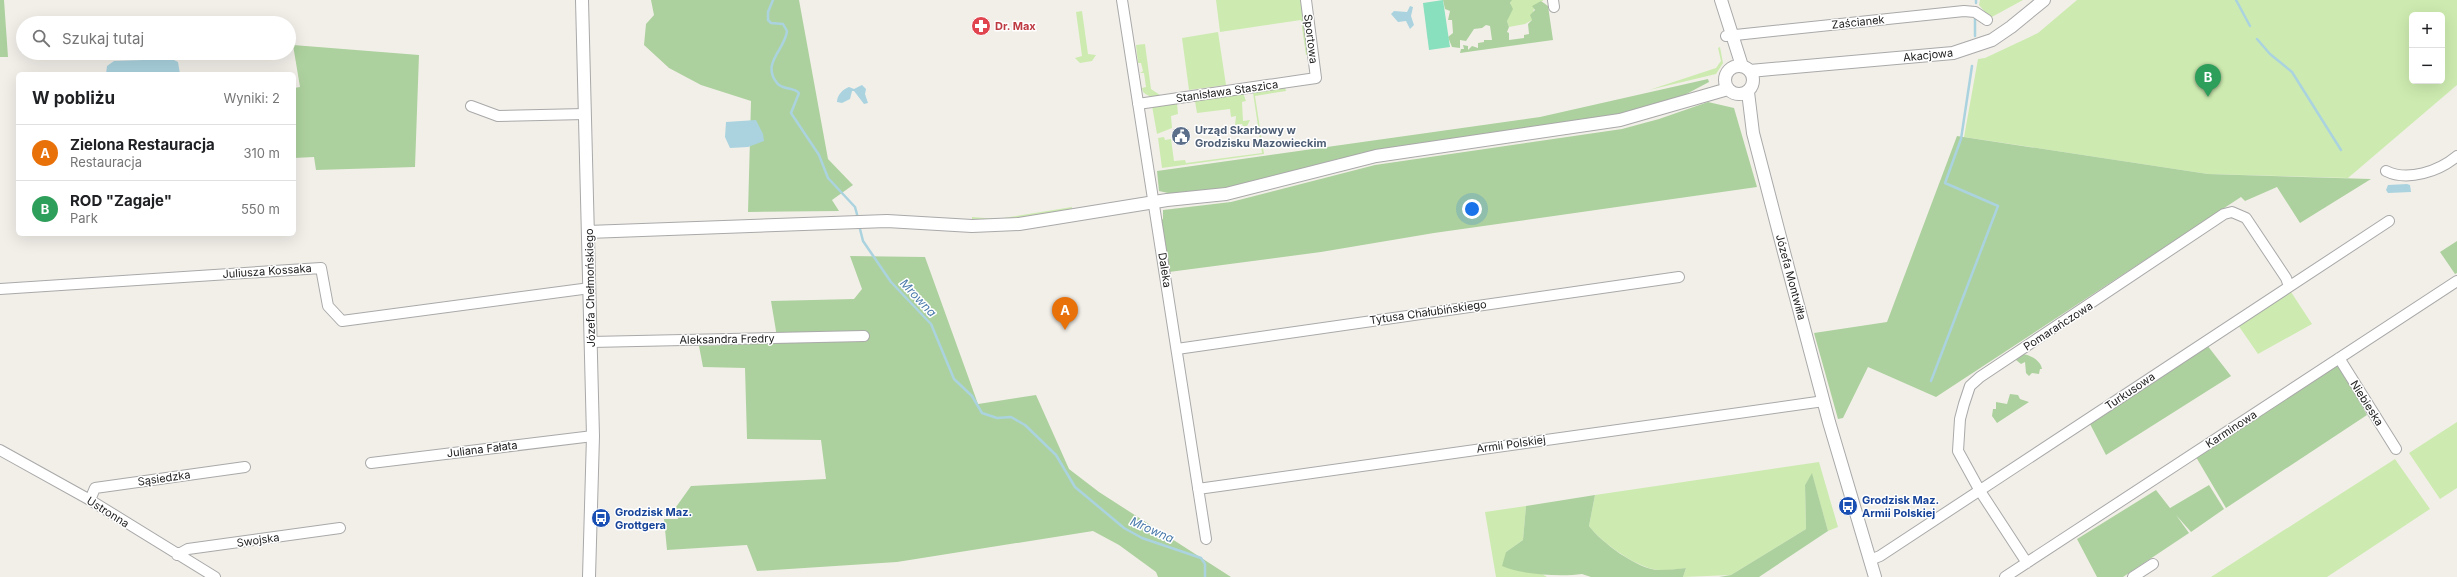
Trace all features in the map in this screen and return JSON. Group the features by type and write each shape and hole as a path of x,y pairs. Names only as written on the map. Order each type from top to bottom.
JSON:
{"street":[{"name":"Józefa Chełmońskiego","path":"582,0 593,436 589,577"},
{"name":"Daleka","path":"1122,0 1206,539"},
{"name":"Sportowa","path":"1306,0 1316,78"},
{"name":"Józefa Montwiłła","path":"1721,0 1739,80 1829,422 1875,577"},
{"name":"Akacjowa","path":"588,232 849,222 999,225 1226,194 1376,156 1620,120 1680,102 1739,80 1798,67 1936,55 1965,50 2002,34 2044,0"},
{"name":"Zaścianek","path":"1729,36 1964,11 1975,12 1987,20"},
{"name":"Stanisława Staszica","path":"1138,104 1316,78"},
{"path":"471,106 498,116 585,114"},
{"path":"2386,171 2395,175 2410,176 2445,166 2457,156"},
{"name":"Pomarańczowa","path":"2027,563 1980,491 1958,451 1960,419 1970,386 1980,377 2224,214 2232,212 2246,218 2286,278 2289,286"},
{"name":"Turkusowa","path":"1870,560 1880,556 1980,491 2389,221"},
{"name":"Juliusza Kossaka","path":"0,289 321,268 328,306 342,321 590,288"},
{"name":"Tytusa Chałubińskiego","path":"1177,349 1679,277"},
{"name":"Karminowa","path":"2005,577 2457,281"},
{"name":"Aleksandra Fredry","path":"591,342 864,336"},
{"name":"Niebieska","path":"2339,358 2396,449"},
{"name":"Armii Polskiej","path":"1198,488 1824,401"},
{"name":"Juliana Fałata","path":"371,462 593,436"},
{"name":"Ustronna","path":"0,450 90,500 215,577"},
{"name":"Sąsiedzka","path":"90,500 95,488 245,467"},
{"name":"Swojska","path":"177,555 188,549 340,528"},
{"path":"2134,577 2153,564"}],"green space":[{"path":"0,0 4,0 8,57 0,57"},
{"path":"651,0 799,0 828,159 853,185 832,200 839,211 748,212 751,101 701,85 669,68 644,45 646,24 654,15"},
{"path":"1216,0 1301,0 1308,55 1306,55 1301,20 1220,32"},
{"path":"1443,0 1512,0 1510,3 1513,9 1507,21 1509,27 1507,32 1509,33 1509,40 1524,38 1524,35 1529,34 1528,24 1532,20 1530,15 1535,10 1532,6 1541,1 1548,6 1553,40 1460,53 1461,49 1464,49 1463,45 1468,46 1468,50 1472,46 1478,48 1478,43 1484,42 1484,40 1492,40 1490,26 1486,25 1482,28 1474,29 1466,41 1460,40 1460,48 1452,47 1448,37 1453,33 1452,20 1448,20 1450,11 1445,9"},
{"path":"1443,0 1450,47 1429,50 1423,3"},
{"path":"1511,0 1543,1 1541,1 1534,8 1532,20 1525,24 1509,27 1507,21"},
{"path":"1980,0 2023,0 1990,18 1979,5"},
{"path":"2077,0 2457,0 2457,85 2348,178 2208,174 1964,137 1978,59 1985,58 2038,33"},
{"path":"1082,11 1088,54 1096,55 1092,61 1080,63 1075,58 1082,56 1076,12"},
{"path":"1218,32 1226,85 1189,90 1182,38"},
{"path":"1145,44 1151,89 1160,95 1152,96 1143,92 1142,88 1146,87 1144,73 1140,73 1143,71 1141,63 1138,63 1136,45"},
{"path":"296,45 419,55 415,167 316,170 314,157 296,158 296,88 300,87 296,60"},
{"path":"1720,47 1723,63 1716,74 1649,90 1716,68 1721,61 1718,48"},
{"path":"1708,79 1709,82 1677,99 1636,112 1337,159 1240,186 1169,196 1168,193 1159,191 1157,171 1540,117"},
{"path":"1285,87 1286,91 1255,96 1264,154 1162,168 1158,138 1164,137 1165,140 1171,139 1174,161 1185,160 1186,163 1262,153 1253,93"},
{"path":"1243,93 1246,101 1242,102 1243,121 1250,120 1247,126 1243,126 1242,124 1235,125 1236,116 1231,117 1230,109 1197,113 1195,101"},
{"path":"1708,102 1734,108 1757,187 1434,233 1321,252 1169,272 1161,220 1163,219 1163,210 1231,202 1375,165 1622,129 1659,119"},
{"path":"1177,103 1178,114 1171,116 1172,128 1157,134 1152,106"},
{"path":"1957,136 2208,174 2371,179 2300,223 2277,187 2245,201 2241,197 1936,397 1868,367 1843,418 1838,419 1814,333 1887,322"},
{"path":"1072,207 1072,211 1015,220 972,220 972,217 997,219"},
{"path":"2457,241 2457,273 2455,274 2440,252"},
{"path":"850,256 925,257 978,404 1036,395 1069,469 1099,492 1231,577 1158,577 1156,572 1119,545 1093,531 897,562 757,571 747,545 667,550 664,519 678,519 676,507 691,486 826,479 821,440 747,439 745,368 703,367 699,346 778,343 771,301 854,299 862,289"},
{"path":"2291,292 2312,324 2258,354 2238,325"},
{"path":"2207,345 2231,376 2106,455 2090,424"},
{"path":"2019,354 2026,355 2037,360 2042,369 2040,369 2039,374 2032,373 2029,376 2026,373 2025,362 2021,364 2016,360"},
{"path":"2338,363 2367,415 2226,508 2196,457"},
{"path":"2010,394 2018,395 2020,399 2029,402 1997,423 1992,416 1993,409 1996,409 1996,402 2007,404"},
{"path":"2457,422 2457,488 2440,499 2409,453"},
{"path":"2395,459 2430,509 2327,577 2211,577"},
{"path":"1819,462 1838,527 1828,531 1812,474 1805,485 1806,529 1731,575 1683,577 1686,568 1658,570 1640,565 1620,553 1602,539 1589,526 1595,495"},
{"path":"1812,473 1828,531 1759,577 1719,577 1731,575 1806,529 1805,485"},
{"path":"2209,485 2224,509 2191,532 2176,515 2189,533 2123,577 2097,577 2077,539 2156,490 2170,508"},
{"path":"1595,495 1589,526 1602,539 1620,554 1640,565 1658,570 1686,568 1683,577 1591,577 1582,574 1564,575 1530,573 1502,566 1506,552 1523,540 1526,506"},
{"path":"1526,506 1523,540 1506,552 1547,577 1496,577 1485,512"}],"water":[{"path":"1410,6 1413,7 1411,16 1414,25 1410,29 1406,21 1398,22 1391,14 1394,11 1407,12"},
{"path":"174,60 178,62 180,72 106,72 107,66 114,61"},
{"path":"862,85 866,89 865,94 868,103 864,104 854,91 852,91 850,99 842,103 837,102 839,95 845,89 849,87 854,89"},
{"path":"756,120 763,134 764,141 748,147 730,148 725,137 726,122"},
{"path":"2388,185 2410,185 2411,192 2388,193 2386,190"}],"waterway":[{"name":"Mrowna","path":"773,0 768,12 768,20 771,23 783,24 787,31 773,63 773,76 779,85 799,93 791,113 819,155 828,178 855,207 858,218"},
{"path":"2236,0 2250,26"},
{"path":"1975,17 1975,36"},
{"path":"2257,39 2270,54 2292,72 2341,150"},
{"path":"1931,381 1998,206 1945,183 1961,139 1972,66"},
{"name":"Mrowna","path":"859,225 863,241 891,282 931,324 954,379 972,396 982,413 997,418 1011,417 1025,425 1056,455 1075,487 1124,528 1142,538 1201,558 1205,564 1205,577"}],"place":[{"name":"Dr. Max","path":"981,26"},
{"name":"ROD \"Zagaje\"","path":"2208,97"},
{"name":"Urząd Skarbowy w Grodzisku Mazowieckim","path":"1181,136"},
{"name":"Zielona Restauracja","path":"1065,330"},
{"name":"Grodzisk Maz. Armii Polskiej","path":"1848,506"},
{"name":"Grodzisk Maz. Grottgera","path":"601,518"}]}
